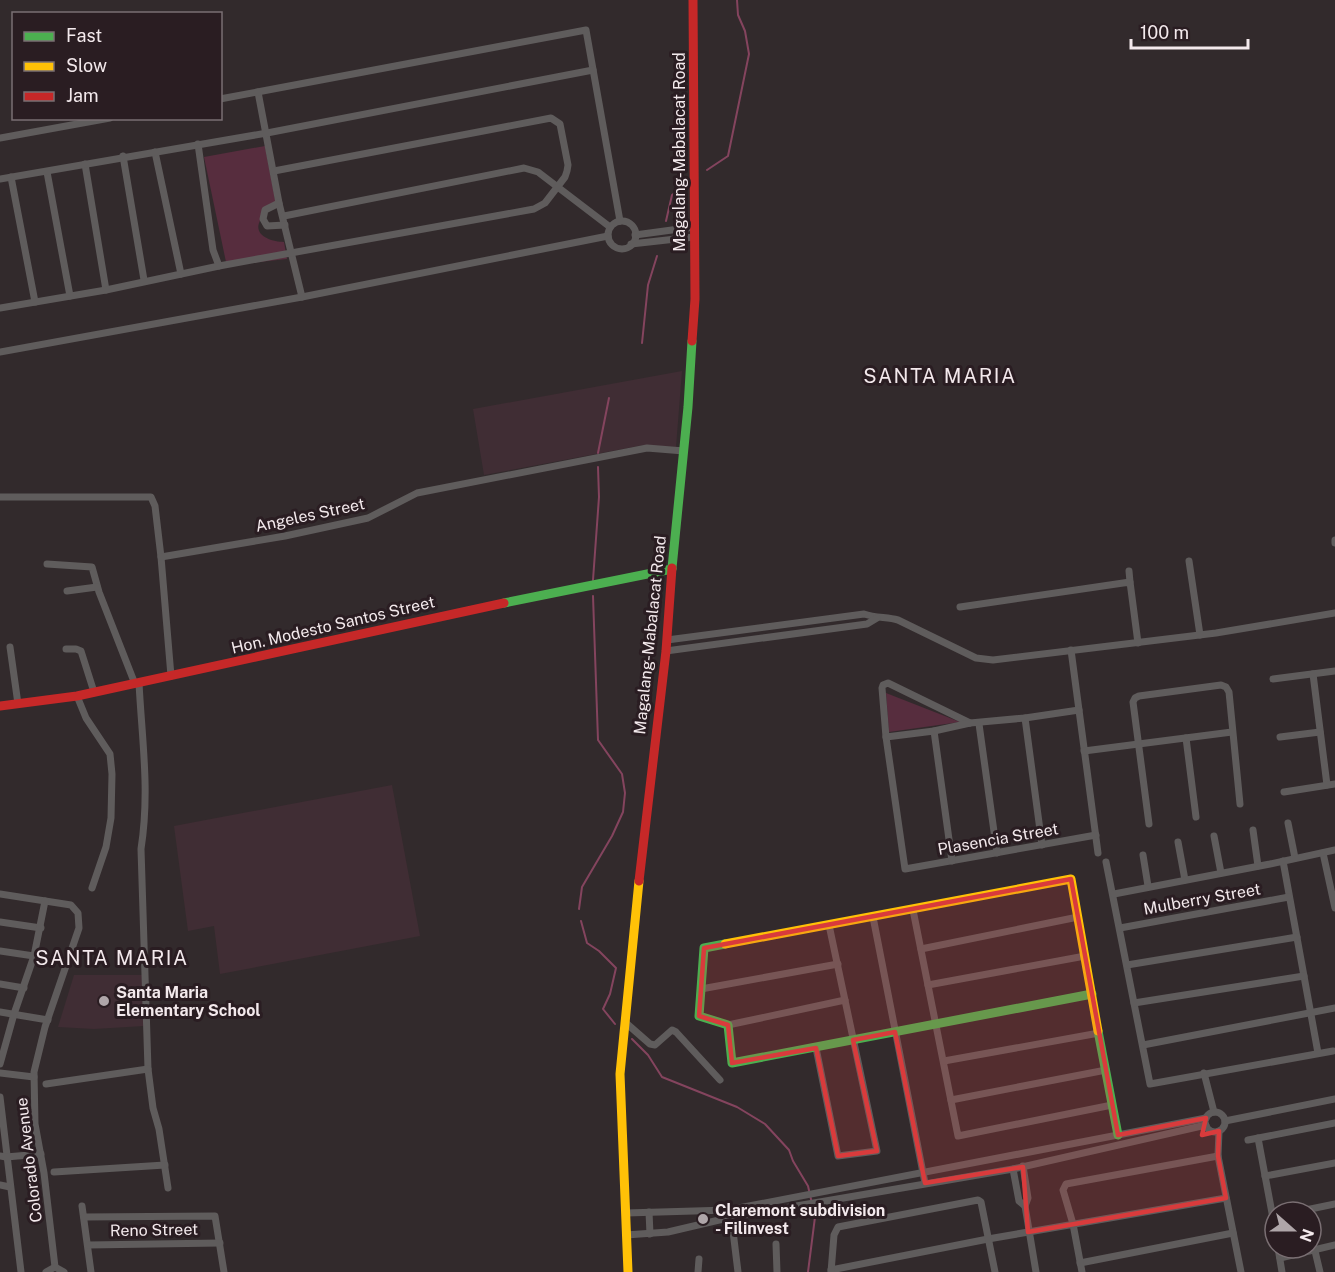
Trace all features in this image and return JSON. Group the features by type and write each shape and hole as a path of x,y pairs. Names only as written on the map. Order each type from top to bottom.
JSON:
{"street":[{"name":"Magalang-Mabalacat Road","path":"628,1272 620,1074 637,894 666,651 695,299 689,233 693,0"},
{"path":"222,99 586,30 620,221"},
{"path":"0,179 267,133 593,70"},
{"path":"258,92 279,203 302,297"},
{"path":"0,308 534,209 545,203 565,177 568,165 560,124 550,118 274,171"},
{"path":"0,138 99,120"},
{"path":"198,144 213,250 219,266"},
{"path":"155,152 181,274"},
{"path":"123,156 144,280"},
{"path":"85,164 106,290"},
{"path":"284,216 524,168 538,172 610,227"},
{"path":"47,171 70,296"},
{"path":"11,177 35,302"},
{"path":"279,203 265,210 263,219 267,226 285,225"},
{"path":"631,244 635,235 629,223 620,221 610,227 609,240 615,246 623,248 631,244 689,233"},
{"path":"635,235 689,233"},
{"path":"0,352 302,297 608,236"},
{"name":"Angeles Street","path":"161,556 285,536 368,518 417,493 647,448 684,451"},
{"path":"0,497 151,497 155,507 161,556 171,676"},
{"path":"1188,561 1200,635"},
{"path":"47,564 92,567 137,684 146,794 146,817 141,849 148,1069 168,1188"},
{"name":"Hon. Modesto Santos Street","path":"0,706 78,696 137,684 438,616 672,569"},
{"path":"1129,571 1138,643"},
{"path":"960,607 1130,582"},
{"path":"67,591 98,587"},
{"path":"667,640 864,615 898,620 984,660 1200,635 1335,613"},
{"path":"666,651 867,624 877,618"},
{"path":"683,638 684,648"},
{"path":"10,648 18,704"},
{"path":"66,649 81,651 94,692"},
{"path":"1071,651 1098,853"},
{"path":"1273,679 1335,671"},
{"path":"1284,792 1331,784 1320,732 1313,674"},
{"path":"970,723 886,683 882,688 886,737 970,723 979,724 1079,710"},
{"path":"1149,824 1133,702 1135,698 1221,685 1226,687 1229,692 1240,804"},
{"path":"78,696 86,718 110,754 112,774 111,818 106,847 92,888"},
{"path":"1025,718 1042,845"},
{"path":"979,724 997,853"},
{"path":"934,730 952,861"},
{"path":"1084,751 1232,732"},
{"path":"1280,737 1320,732"},
{"name":"Plasencia Street","path":"886,737 905,869 1096,835"},
{"path":"1186,738 1196,817"},
{"path":"1288,823 1294,858"},
{"path":"1253,830 1258,866"},
{"path":"1214,836 1221,873"},
{"path":"1178,842 1185,880"},
{"path":"1114,894 1335,850"},
{"path":"1323,853 1335,908"},
{"path":"1143,855 1148,886"},
{"path":"1283,861 1318,1053"},
{"path":"1106,862 1150,1084 1333,1051"},
{"path":"845,1000 728,1025 699,1016 704,948 1071,879 1118,1135"},
{"path":"0,894 45,901 34,956 3,1042 0,1064"},
{"name":"Mulberry Street","path":"1120,928 1289,897"},
{"name":"Colorado Avenue","path":"45,901 71,905 78,914 79,928 38,1053 34,1077 35,1124 55,1267"},
{"path":"913,910 958,1136 1112,1105"},
{"path":"873,917 925,1183"},
{"path":"921,949 1078,917"},
{"path":"0,922 40,928"},
{"path":"816,1048 838,1156 877,1150 829,925"},
{"path":"1127,965 1297,937"},
{"path":"0,951 34,956"},
{"path":"928,985 1085,956"},
{"path":"701,989 838,964"},
{"path":"1134,1003 1304,976"},
{"path":"0,984 24,988"},
{"path":"728,1025 732,1064 1092,994"},
{"path":"1143,1045 1335,1008"},
{"path":"0,1012 48,1020"},
{"path":"626,1023 650,1044 655,1045 672,1030 676,1032 720,1080"},
{"path":"944,1061 1099,1033"},
{"path":"46,1084 148,1069"},
{"path":"951,1100 1106,1070"},
{"path":"0,1073 34,1077"},
{"path":"1204,1073 1214,1112"},
{"path":"0,1098 3,1157 10,1187 21,1272"},
{"path":"1225,1121 1335,1099"},
{"path":"626,1213 730,1214 804,1205 1012,1169 1206,1122 1214,1112"},
{"path":"1214,1112 1220,1113 1225,1121"},
{"path":"1225,1121 1219,1131 1218,1156 1239,1272"},
{"path":"626,1235 668,1232 815,1192 1118,1135 1206,1122"},
{"path":"1206,1122 1210,1130 1219,1131"},
{"path":"1248,1140 1335,1123"},
{"path":"1258,1138 1270,1200"},
{"path":"3,1157 41,1154"},
{"path":"1082,1272 1073,1224 1063,1190 1066,1184 1218,1156"},
{"path":"1265,1176 1335,1163"},
{"path":"54,1172 165,1166"},
{"path":"1023,1166 1028,1198 1024,1206 1036,1272"},
{"path":"1012,1169 1019,1201 1024,1206"},
{"path":"0,1185 10,1187"},
{"path":"842,1187 843,1198"},
{"path":"995,1272 988,1239 981,1202 978,1200 838,1227 834,1235 831,1271 988,1239 1226,1197"},
{"path":"82,1206 91,1272"},
{"path":"649,1212 650,1234"},
{"path":"730,1214 738,1272"},
{"path":"84,1217 215,1216 224,1272"},
{"path":"1080,1263 1233,1233"},
{"name":"Reno Street","path":"88,1245 220,1243"},
{"path":"776,1244 777,1272"},
{"path":"698,1272 699,1259"},
{"path":"46,1272 55,1267 63,1272"}],"highlighted area":[{"path":"1071,879 1118,1135 1206,1118 1202,1135 1219,1131 1218,1156 1226,1198 1028,1232 1023,1167 925,1183 895,1032 853,1040 877,1151 838,1156 816,1048 732,1063 728,1025 699,1016 704,948"}],"shaded area":[{"path":"265,146 276,204 262,217 259,229 260,233 268,239 284,242 287,259 229,265 226,262 204,157"},
{"path":"682,371 676,447 644,445 484,475 473,409"},
{"path":"886,693 960,722 889,732"},
{"path":"392,785 420,936 220,974 214,926 188,931 174,826"},
{"name":"Santa Maria Elementary School","path":"74,975 142,975 144,1026 94,1029 58,1027"}],"waterway":[{"path":"707,170 728,156 749,54 745,31 738,15 737,0"},
{"path":"666,221 672,195 687,184"},
{"path":"642,343 648,285 657,256"},
{"path":"598,453 609,398"},
{"path":"593,580 599,497 598,467"},
{"path":"579,909 582,887 612,836 623,812 625,793 622,774 598,740 593,596"},
{"path":"581,921 587,943 616,968 610,994 603,1009 615,1024"},
{"path":"632,1039 648,1055 662,1077 737,1107 765,1124 789,1150 808,1186 815,1217 808,1272"}],"traffic: fast":[{"path":"672,568 688,407 692,341"},
{"path":"504,603 672,569"},
{"path":"725,944 704,948 699,1016 728,1025 732,1063 1092,994"},
{"path":"1098,1031 1118,1135"}],"traffic: slow":[{"path":"725,944 1071,879 1098,1031"},
{"path":"628,1272 620,1074 639,881"}],"traffic: jam":[{"path":"692,341 695,299 693,0"},
{"path":"639,881 666,651 672,568"},
{"path":"0,706 77,696 504,603"}],"place":[{"name":"Santa Maria Elementary School","path":"104,1001"},
{"name":"Claremont subdivision - Filinvest","path":"703,1219"}],"district":[{"name":"SANTA MARIA","path":"940,376"},
{"name":"SANTA MARIA","path":"112,958"}]}
